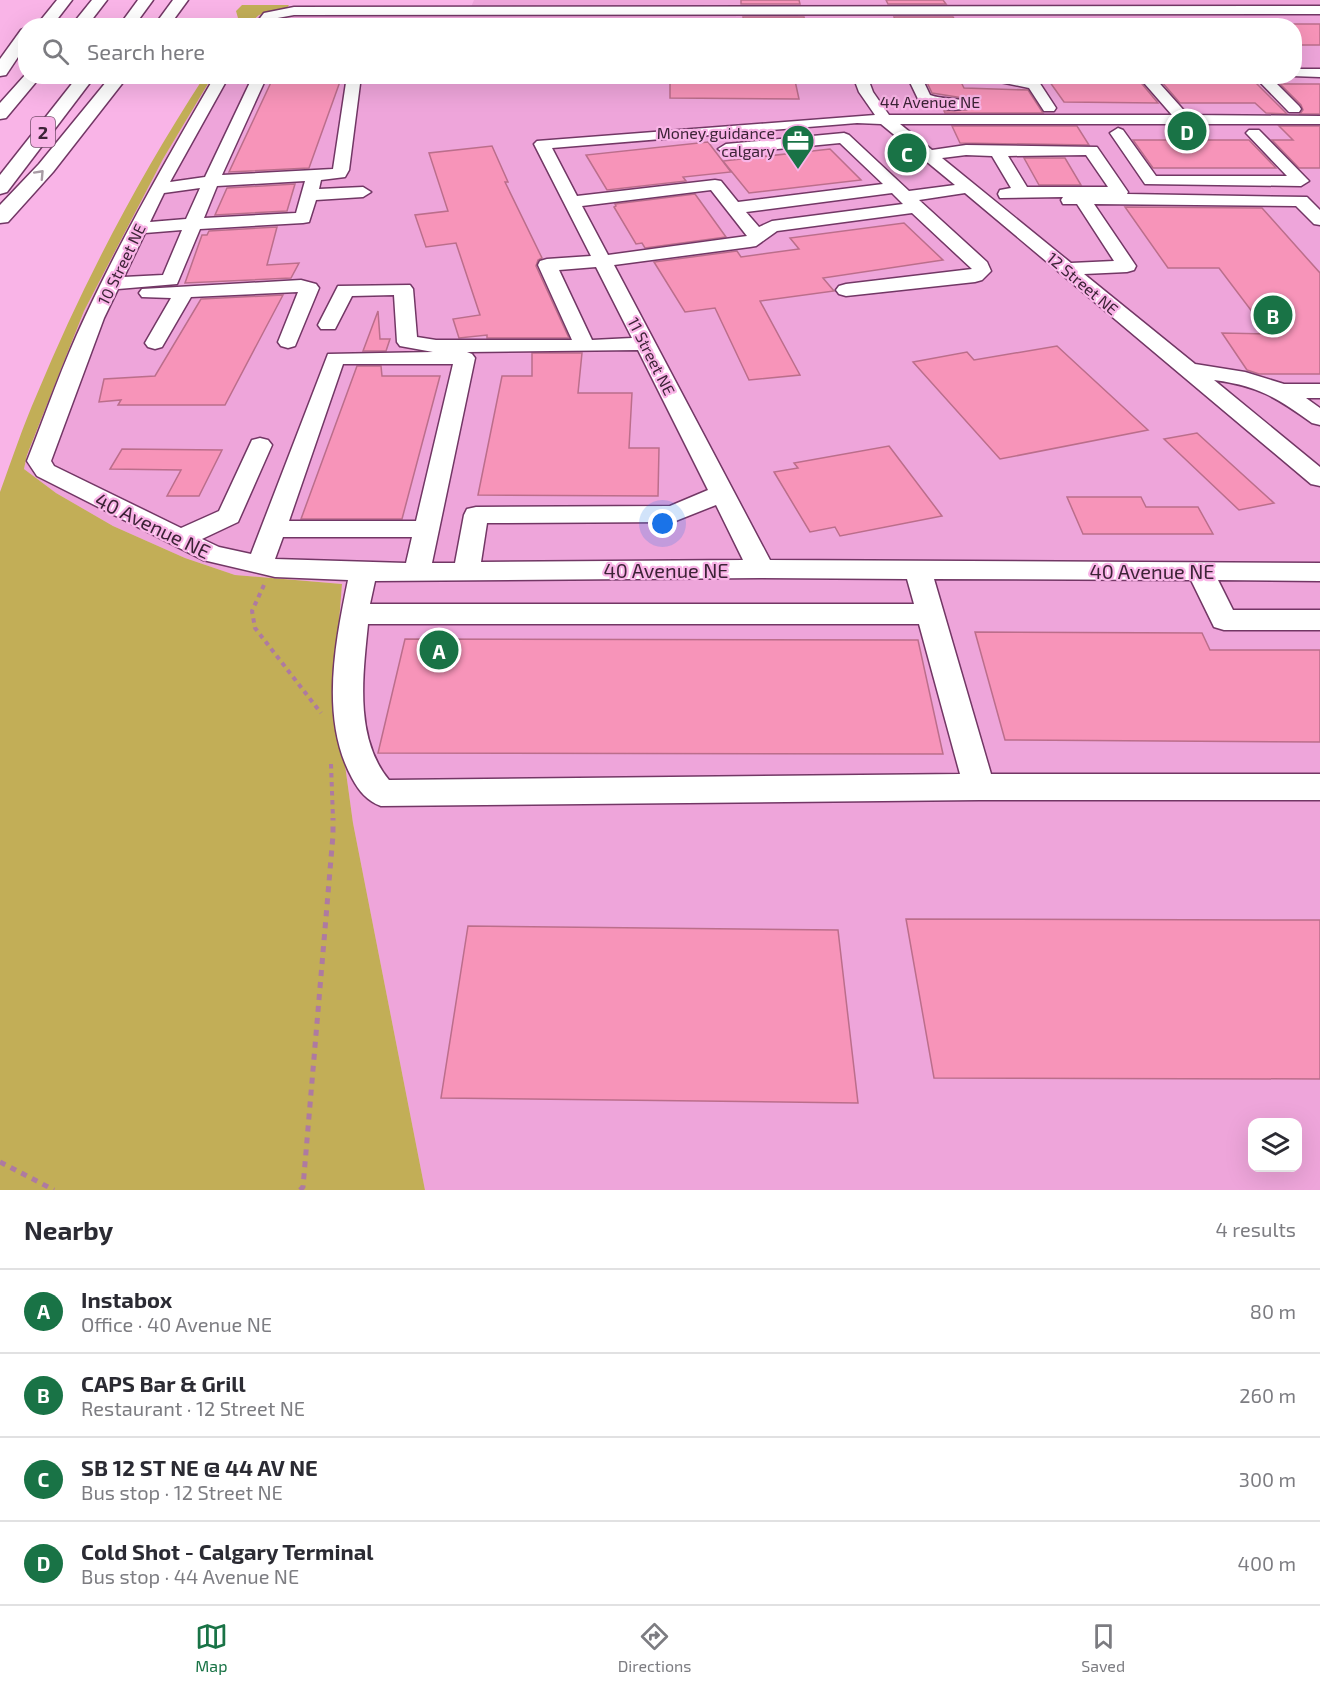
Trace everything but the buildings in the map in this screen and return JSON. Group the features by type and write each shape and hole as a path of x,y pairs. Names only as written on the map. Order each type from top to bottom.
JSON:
{"highway":[{"path":"37,18 49,0"},
{"path":"50,18 65,0"},
{"path":"85,18 100,0"},
{"path":"132,18 146,0"},
{"path":"167,18 179,2"},
{"path":"0,72 18,45"},
{"path":"0,72 18,54"},
{"name":"2","path":"0,114 26,84"},
{"name":"2","path":"0,188 81,84"},
{"path":"0,217 46,168 114,84"}],"street":[{"path":"964,0 969,1 976,11"},
{"path":"1110,0 1120,10"},
{"path":"1142,0 1153,10"},
{"path":"1246,0 1258,3 1268,10"},
{"path":"266,18 277,13 381,11 458,4 620,1"},
{"path":"751,2 773,7"},
{"path":"458,4 473,18"},
{"path":"489,18 686,5 773,7 939,4"},
{"path":"879,5 976,11 1320,10"},
{"path":"1009,10 1014,18"},
{"path":"298,18 316,11"},
{"path":"378,18 381,11"},
{"path":"1302,73 1320,74"},
{"name":"10 Street NE","path":"39,461 94,318 161,183 217,84"},
{"path":"108,289 170,280 193,224 203,181 256,84"},
{"path":"161,183 334,175 341,170 353,84"},
{"name":"12 Street NE","path":"864,84 885,119 1320,479"},
{"path":"918,84 924,98 939,104 981,104"},
{"path":"1029,84 1034,85 1050,110"},
{"path":"1152,84 1179,114"},
{"path":"1270,84 1305,114"},
{"path":"1024,104 1050,110 1179,114 1305,114"},
{"name":"44 Avenue NE","path":"542,144 857,119 1050,110 1078,120 1179,114 1241,120 1259,127"},
{"path":"1118,134 1259,127 1305,114"},
{"path":"929,155 966,150 1091,150 1097,145 1078,120"},
{"path":"1108,120 1151,181 1301,181 1259,127"},
{"path":"1259,127 1279,136"},
{"path":"726,149 844,138 980,266 982,271 975,276 846,290"},
{"name":"11 Street NE","path":"542,144 761,569"},
{"path":"979,197 1022,192 1120,192 1091,150"},
{"path":"997,151 1022,192"},
{"path":"139,228 303,218 314,176"},
{"path":"572,202 715,185 756,237"},
{"path":"733,208 905,197 1301,201 1320,220"},
{"path":"585,346 547,265 603,261 750,242 772,226 905,197"},
{"path":"1066,269 1127,266 1082,199"},
{"path":"307,202 360,200"},
{"path":"108,289 185,291 301,286 309,288 288,342"},
{"path":"328,325 345,290 403,289 407,342 436,346 585,346 650,353"},
{"path":"155,343 185,291"},
{"path":"511,363 650,353"},
{"path":"268,566 273,529 334,358 465,358 417,572"},
{"path":"1188,370 1245,378 1282,391 1320,418"},
{"path":"1229,404 1282,391 1320,391"},
{"path":"180,539 229,516 260,445"},
{"name":"40 Avenue NE","path":"39,461 45,471 212,554 268,566 363,572 761,569 1320,572"},
{"path":"466,571 476,515 674,514 722,493"},
{"path":"273,529 427,529"},
{"path":"918,570 979,787"},
{"path":"1200,571 1224,620 1320,620"},
{"path":"363,572 355,614 349,681 352,733 362,768 381,793 979,787 1320,787"},
{"path":"355,614 932,614"}],"path":[{"path":"268,566 252,608 251,621 257,635 307,693 321,713 323,721"},
{"path":"300,1190 303,1186 333,835 330,755"},
{"path":"0,1162 54,1190"}],"shaded area":[{"path":"474,0 1320,0 1320,1190 425,1190 353,823 334,685 342,584 235,575 185,558 113,526 56,493 24,469 27,455 84,311 163,159 208,84 1302,84 1302,18 256,18 259,15 286,9 468,14"},
{"path":"242,5 289,5 286,9 259,15 256,18 238,18 236,11"},
{"path":"200,84 208,84 163,159 84,311 27,455 24,469 56,493 113,526 185,558 235,575 342,584 334,685 353,823 425,1190 0,1190 0,492 32,406 73,312 113,231"}],"place":[{"name":"Cold Shot - Calgary Terminal","path":"1187,131"},
{"name":"SB 12 ST NE @ 44 AV NE","path":"907,153"},
{"name":"Money guidance calgary","path":"798,170"},
{"name":"CAPS Bar & Grill","path":"1273,315"},
{"name":"Instabox","path":"439,650"}]}
